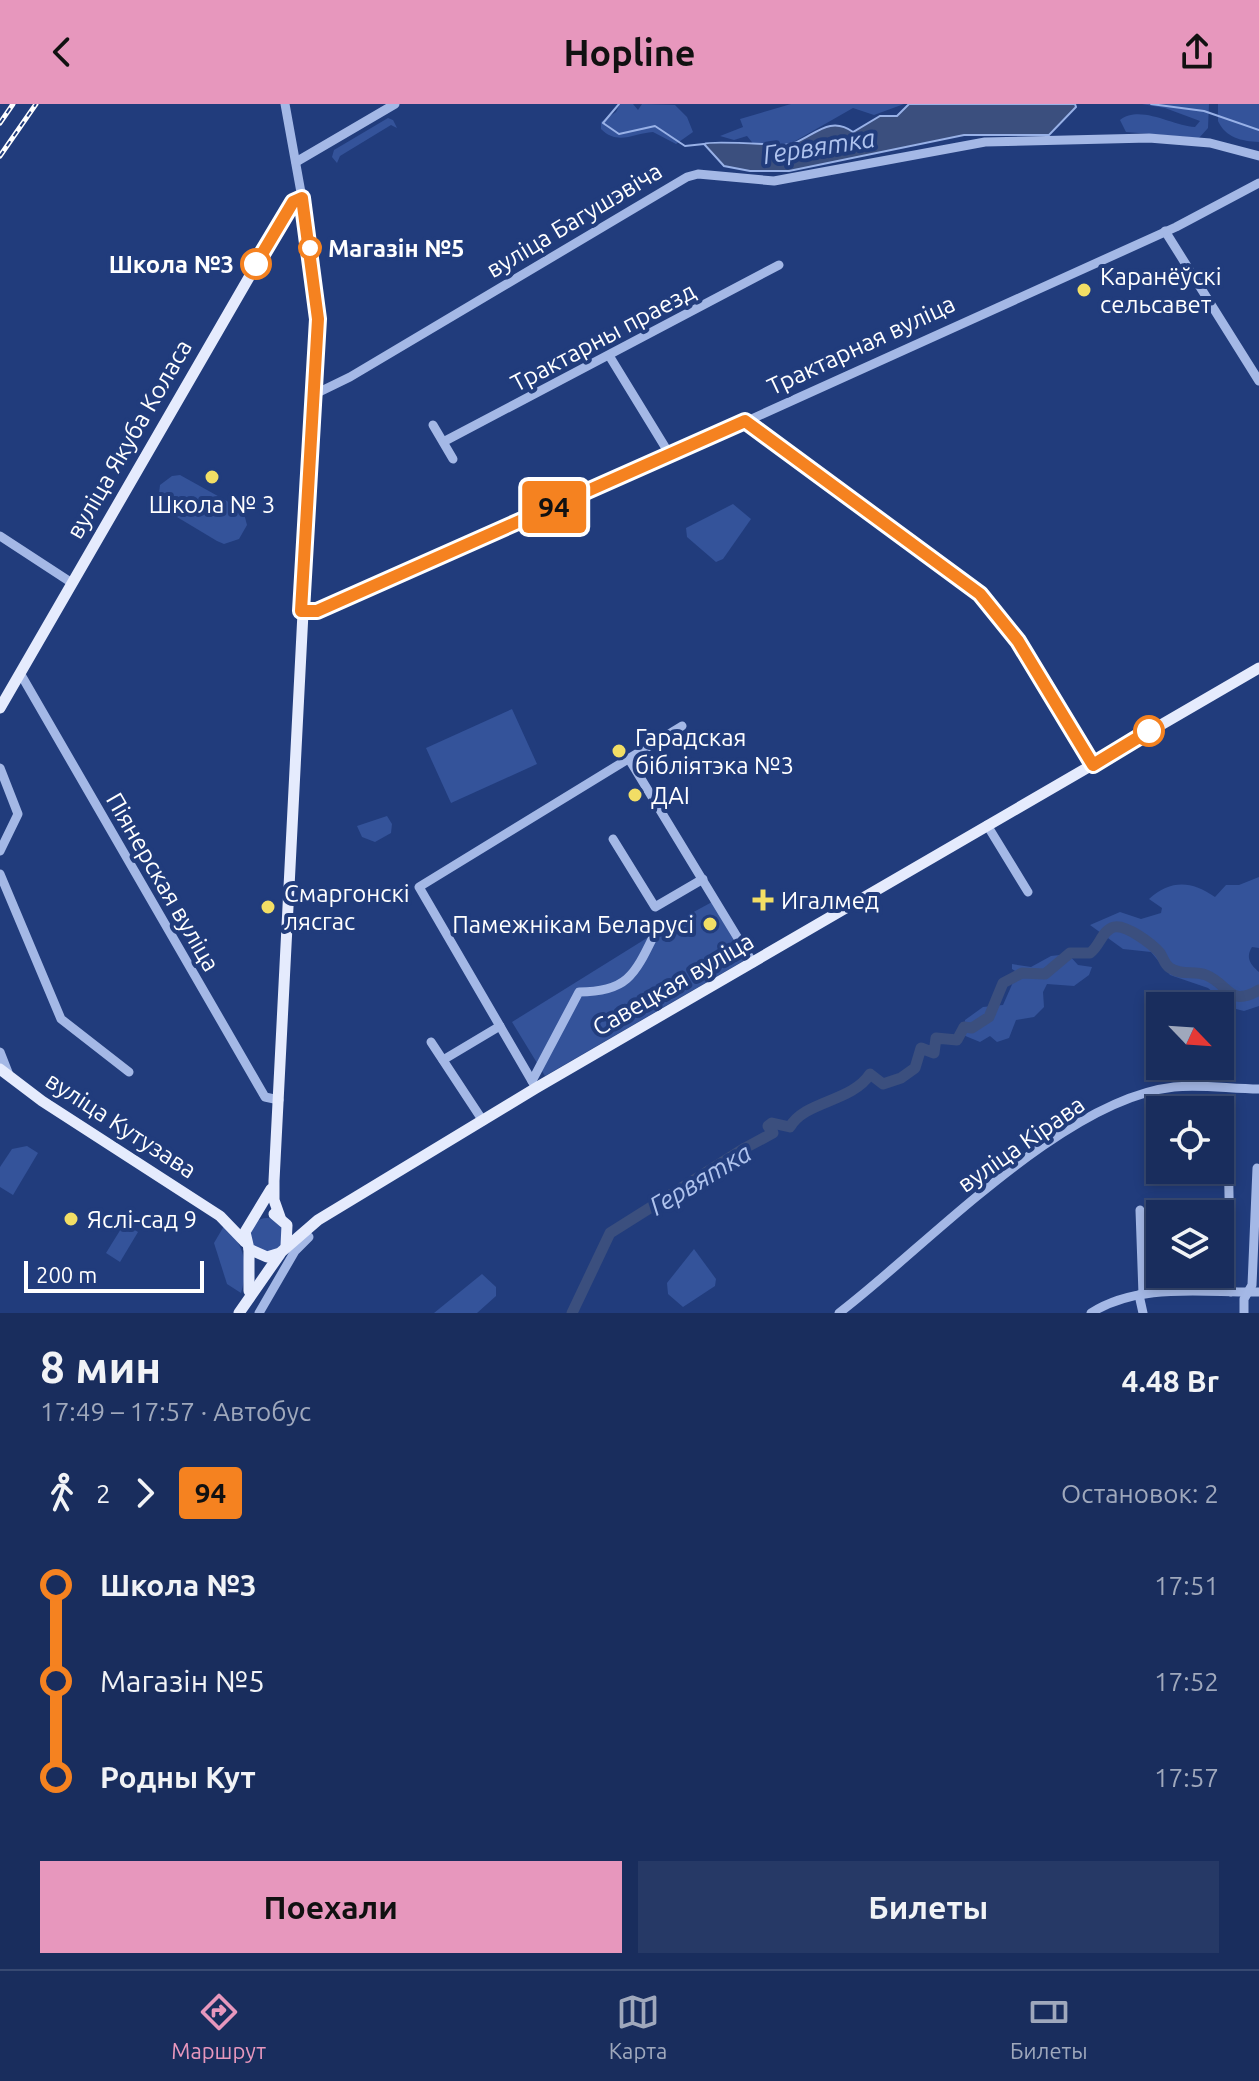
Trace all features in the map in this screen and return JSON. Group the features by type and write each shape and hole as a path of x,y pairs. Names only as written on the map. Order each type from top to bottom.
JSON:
{"main road":[{"path":"274,1181 245,1232 248,1247 267,1257 283,1250 289,1232 274,1200 274,1181 318,303 302,198"},
{"name":"вуліца Якуба Коласа","path":"0,708 285,215 293,202 302,198"},
{"name":"Савецкая вуліца","path":"239,1313 283,1250 318,1220 483,1121 534,1084 753,963 1259,668"},
{"name":"вуліца Кутузава","path":"4,1072 42,1101 220,1216 248,1247"},
{"path":"220,1216 235,1220 256,1216 281,1218 302,1223 318,1220"},
{"name":"Савецкая вуліца","path":"247,1299 252,1267 248,1247"}],"street":[{"path":"285,104 302,198"},
{"path":"296,162 395,104"},
{"name":"вуліца Багушэвіча","path":"313,395 350,377 687,177 698,174 774,181 985,142 1149,138 1210,143 1259,156"},
{"name":"Трактарная вуліца","path":"301,611 317,611 418,569 1165,231 1259,183"},
{"path":"1165,231 1259,381"},
{"name":"Трактарны праезд","path":"445,441 610,357 779,265"},
{"path":"610,357 670,455"},
{"path":"745,421 980,594 1018,641 1093,765"},
{"path":"433,425 453,459"},
{"path":"0,536 72,583"},
{"name":"Піянерская вуліца","path":"20,673 265,1097 279,1100"},
{"path":"534,1084 419,887 682,726"},
{"path":"629,759 753,963"},
{"path":"0,768 18,814 0,851"},
{"path":"987,825 1028,892"},
{"path":"613,839 655,907 703,879"},
{"path":"0,874 61,1019 129,1072"},
{"path":"534,1084 579,992 614,989 626,982 655,933"},
{"path":"443,1060 500,1026"},
{"path":"431,1042 483,1121"},
{"path":"0,1052 4,1072"},
{"name":"вуліца Кірава","path":"839,1313 1005,1175 1056,1138 1108,1108 1175,1087 1259,1089"},
{"path":"1254,1292 1252,1233 1257,1168"},
{"path":"1140,1210 1143,1313"},
{"path":"1234,1231 1245,1227 1252,1233"},
{"path":"259,1313 295,1251 309,1237"},
{"path":"1231,1288 1231,1292"},
{"path":"1091,1313 1108,1303 1141,1295 1254,1292"},
{"path":"1244,1313 1244,1299 1254,1292"}],"shaded area":[{"path":"620,104 633,104 638,110 642,104 675,105 687,117 693,132 676,144 653,132 614,137 601,129 601,122 616,112"},
{"path":"791,104 904,104 874,115 853,108 790,144 755,146 747,136 734,140 720,136 743,127 740,119"},
{"path":"1142,104 1209,104 1208,128 1199,138 1126,132 1120,120 1137,114 1195,127 1200,121 1165,108"},
{"path":"1218,104 1259,104 1259,142 1240,139 1225,131 1218,121"},
{"path":"388,118 397,128 391,125 340,156 337,163 332,157 334,150"},
{"path":"180,475 243,510 247,525 239,539 224,544 162,508 158,501 160,485 172,476"},
{"path":"733,504 751,519 723,559 716,562 687,537 686,528"},
{"path":"512,709 537,764 451,803 426,748"},
{"path":"387,816 392,824 391,833 375,842 362,837 357,826"},
{"path":"1259,877 1259,948 1252,947 1249,958 1259,972 1259,1006 1244,1011 1234,1008 1234,992 1213,992 1170,975 1151,952 1123,949 1090,925 1120,912 1141,919 1161,913 1162,908 1149,899 1173,885 1190,885 1215,897 1226,885 1239,885"},
{"path":"712,902 745,960 545,1076 512,1022 655,933"},
{"path":"1068,954 1078,965 1092,967 1089,975 1074,986 1047,984 1043,992 1044,1007 1034,1017 1016,1020 1009,1038 997,1042 990,1036 980,1042 963,1035 965,1020 983,1007 1003,1005 1014,980 1025,977 1012,969 1012,964 1031,967 1051,956"},
{"path":"27,1146 38,1153 13,1195 0,1187 0,1167 12,1149"},
{"path":"267,1218 279,1223 284,1235 279,1247 267,1252 255,1247 250,1235 255,1223"},
{"path":"124,1224 138,1232 120,1262 106,1253"},
{"path":"224,1226 241,1248 245,1274 241,1293 227,1284 214,1243"},
{"path":"694,1249 716,1279 715,1286 683,1307 668,1294 667,1283"},
{"path":"482,1274 496,1287 496,1296 477,1313 434,1313"}],"water":[{"path":"909,104 1075,104 1076,107 1049,135 964,135 789,171 750,171 724,166 704,144 784,145 834,125 853,132 880,116 897,116"}],"waterway":[{"name":"Гервятка","path":"619,104 603,123 619,134 655,126 685,146 704,144"},
{"name":"Гервятка","path":"1151,104 1204,111 1259,130"},
{"name":"Гервятка","path":"572,1313 610,1233 773,1133 768,1126 772,1123 790,1127 806,1112 852,1090 870,1074 883,1084 901,1078 915,1068 921,1048 934,1053 936,1038 957,1040 964,1027 972,1028 989,1017 1003,983 1022,973 1045,974 1070,953 1090,953 1114,927 1145,940 1160,953 1166,965 1179,972 1206,975 1235,996 1241,997 1259,990"}],"railway":[{"path":"0,123 13,104"},
{"path":"0,156 36,104"}],"bus line":[{"name":"94","path":"256,264 293,202 302,198 316,285 318,319 301,611 317,611 433,563 745,421 980,594 1018,641 1093,765 1149,731"}],"place":[{"name":"Магазін №5","path":"310,248"},
{"name":"Школа №3","path":"256,264"},
{"name":"Каранёўскі сельсавет","path":"1084,290"},
{"name":"Школа № 3","path":"212,477"},
{"name":"Гарадская бібліятэка №3","path":"619,751"},
{"name":"ДАІ","path":"635,795"},
{"name":"Игалмед","path":"763,900"},
{"name":"Смаргонскі лясгас","path":"268,907"},
{"name":"Памежнікам Беларусі","path":"710,924"},
{"name":"Яслі-сад 9","path":"71,1219"}]}
